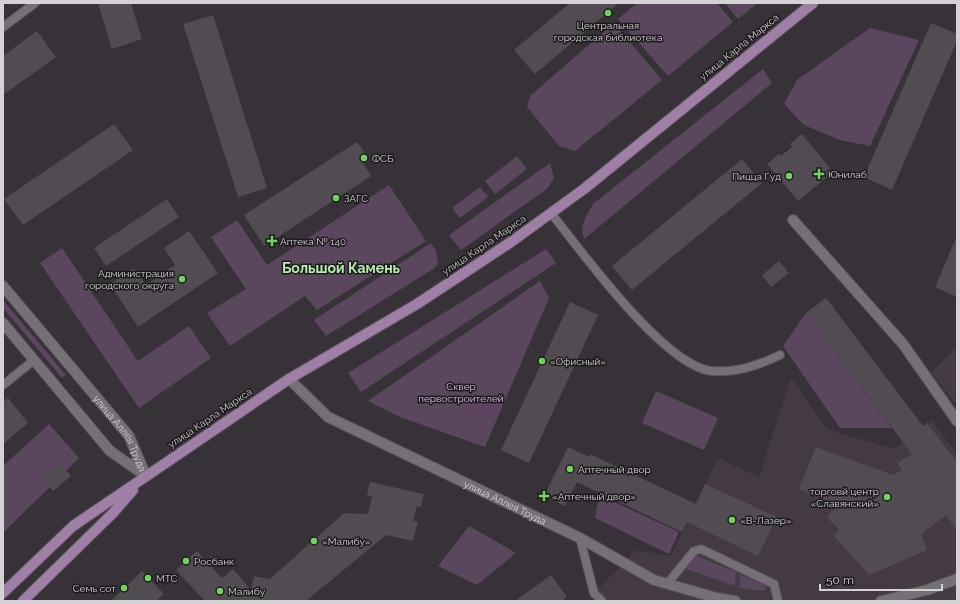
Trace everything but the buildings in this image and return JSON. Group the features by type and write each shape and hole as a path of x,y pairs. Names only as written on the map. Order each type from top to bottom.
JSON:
{"main road":[{"name":"улица Карла Маркса","path":"3,593 73,526 289,379 417,304 552,213 584,189 813,3"},
{"name":"улица Карла Маркса","path":"23,601 113,513 146,476"}],"street":[{"path":"793,220 903,344 957,421"},
{"name":"улица Аллея Труда","path":"3,286 129,436 146,476"},
{"name":"улица Аллея Труда","path":"3,323 110,451 146,476"},
{"name":"улица Аллея Труда","path":"289,379 328,417 580,538 654,580 717,598 735,601"},
{"path":"881,601 927,590 957,579"}],"lane":[{"path":"3,27 35,3"},
{"path":"552,213 599,275 677,356 690,364 713,371 754,367 780,355"},
{"path":"3,385 34,360"},
{"path":"580,538 594,593 602,601"},
{"path":"667,584 694,551 701,549 774,584 778,601"}],"shaded area":[{"path":"957,346 957,405 931,373"},
{"path":"791,378 828,430 894,449 932,420 957,454 957,601 602,601 594,593 636,550 671,556 718,458 759,477"}],"green space":[{"path":"637,3 717,3 733,22 668,76 618,19"},
{"path":"725,3 758,3 738,19"},
{"path":"614,23 662,80 575,151 559,146 527,107 530,96"},
{"path":"870,28 919,40 870,146 840,140 804,125 784,104 797,80"},
{"path":"763,69 772,83 584,239 582,229 583,225 593,204"},
{"path":"517,156 527,169 495,194 485,181"},
{"path":"550,163 554,178 548,188 461,250 449,235"},
{"path":"389,185 426,241 317,310 305,296 230,346 207,313 246,289 211,237 237,220 267,265"},
{"path":"480,187 488,197 460,218 452,208"},
{"path":"431,243 436,251 438,264 433,269 326,336 314,320"},
{"path":"62,248 138,361 189,326 211,358 139,408 40,263"},
{"path":"546,249 556,263 361,392 348,373"},
{"name":"Сквер первостроителей","path":"540,281 549,298 485,447 400,417 368,401"},
{"path":"3,300 66,375 62,378 3,308"},
{"path":"806,313 892,428 840,428 783,346"},
{"path":"656,391 718,418 704,450 642,423"},
{"path":"49,424 79,458 3,533 3,466"},
{"path":"599,495 679,532 669,554 595,518"},
{"path":"469,526 516,553 477,585 438,566"},
{"path":"694,555 736,572 735,586 684,568"},
{"path":"740,575 766,584 765,591 740,588"}],"place":[{"name":"Центральная городская библиотека","path":"608,13"},
{"name":"ФСБ","path":"364,158"},
{"name":"Юнилаб","path":"819,174"},
{"name":"Пицца Гуд","path":"789,176"},
{"name":"ЗАГС","path":"336,198"},
{"name":"Аптека № 140","path":"272,241"},
{"name":"Администрация городского округа","path":"182,279"},
{"name":"«Офисный»","path":"542,361"},
{"name":"Аптечный двор","path":"570,469"},
{"name":"«Аптечный двор»","path":"544,496"},
{"name":"торговй центр «Славянский»","path":"887,497"},
{"name":"«В-Лазер»","path":"732,520"},
{"name":"«Малибу»","path":"314,541"},
{"name":"Росбанк","path":"186,561"},
{"name":"МТС","path":"148,578"},
{"name":"Семь сот","path":"124,588"},
{"name":"Малибу","path":"220,591"}],"district":[{"name":"Большой Камень","path":"341,268"}]}
